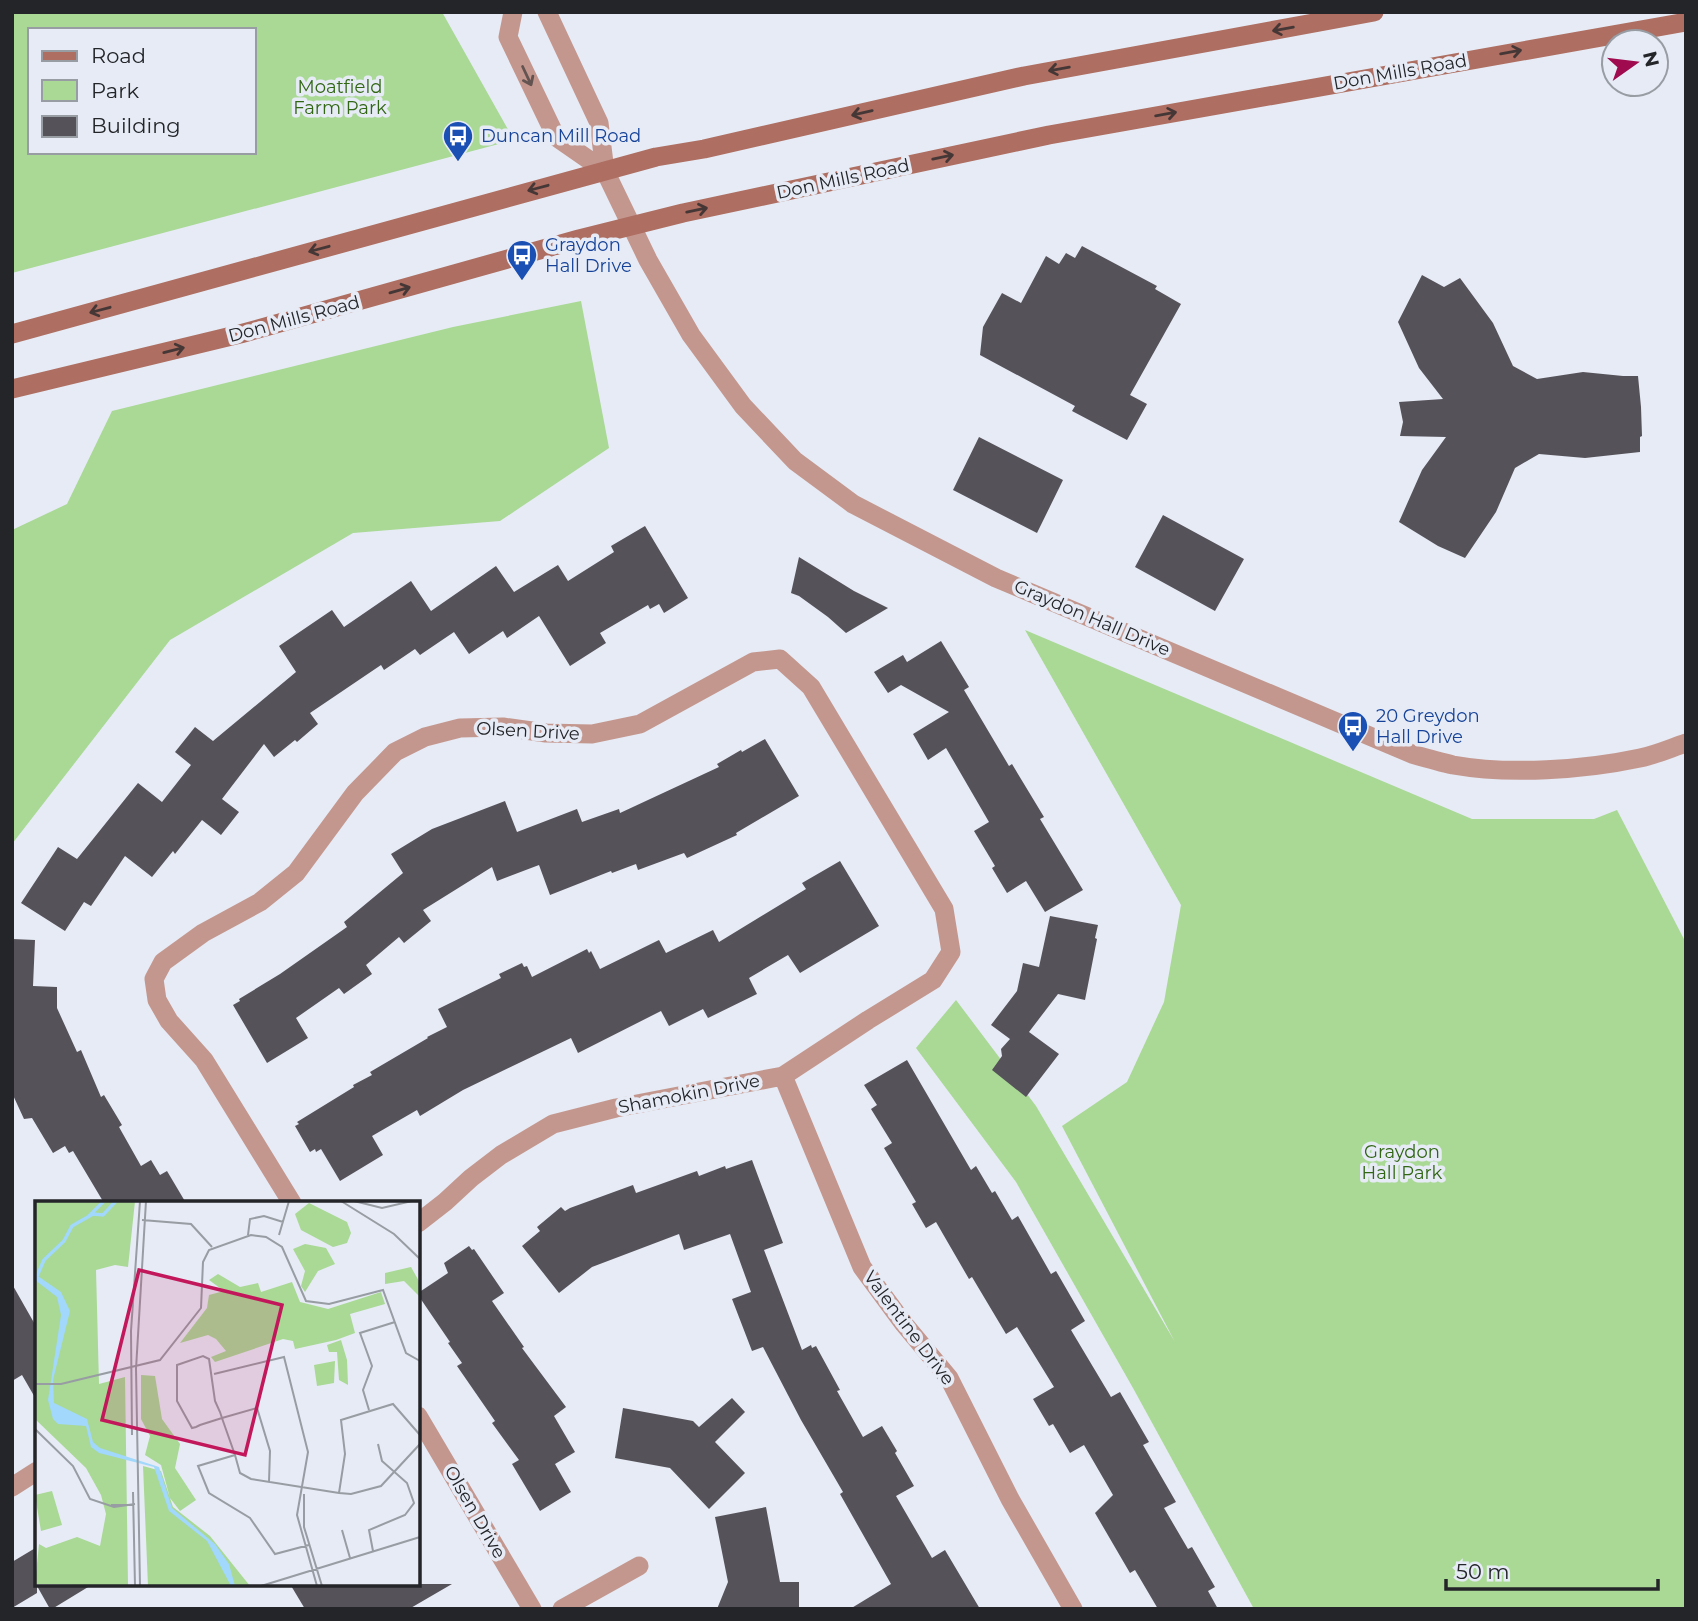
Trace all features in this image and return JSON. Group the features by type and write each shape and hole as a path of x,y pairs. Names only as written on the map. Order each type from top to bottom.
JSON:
{"main road":[{"path":"12,334 656,157 704,149 1024,76 1374,12"},
{"name":"Don Mills Road","path":"12,389 240,334 630,225 1049,135 1686,22"}],"street":[{"path":"513,12 508,37 556,137 604,172"},
{"path":"547,12 599,123 604,172 630,225"},
{"name":"Graydon Hall Drive","path":"630,225 691,335 743,406 795,461 853,504 996,578 1412,754 1451,765 1480,769 1587,767 1642,758 1686,743"},
{"name":"Olsen Drive","path":"291,1201 204,1059 169,1021 157,1000 154,979 163,962 179,950 203,933 260,902 296,873 355,793 395,752 425,737 460,728 503,726 546,733 593,734 640,724 753,662 780,659 811,687 944,909 951,952"},
{"name":"Shamokin Drive","path":"420,1221 501,1155 553,1124 616,1108 783,1076 933,980 951,952"},
{"name":"Valentine Drive","path":"783,1076 862,1267 904,1324 949,1378 1010,1499 1073,1609"},
{"name":"Olsen Drive","path":"420,1419 532,1609"},
{"path":"12,1487 35,1472"},
{"path":"562,1609 639,1566"}],"green space":[{"name":"Moatfield Farm Park","path":"12,12 442,12 514,140 12,273"},
{"path":"581,301 609,448 500,521 353,533 170,640 12,844 12,530 67,504 112,411 453,327"},
{"name":"Graydon Hall Park","path":"1025,630 1472,819 1594,819 1617,810 1686,943 1686,1609 1254,1609 1016,1182 916,1048 956,1000 1036,1106 1175,1342 1062,1126 1127,1082 1164,1002 1181,905"}],"building":[{"path":"1082,246 1157,286 1155,289 1181,304 1130,395 1147,404 1127,440 1072,411 1075,406 980,355 983,327 1002,293 1021,303 1046,256 1059,264 1066,253 1075,258"},
{"path":"1422,275 1444,287 1460,278 1493,323 1513,366 1537,379 1583,372 1638,376 1642,436 1640,452 1585,458 1539,454 1515,468 1496,512 1465,558 1438,546 1399,522 1422,470 1446,437 1400,436 1403,422 1399,402 1443,399 1419,368 1398,322"},
{"path":"979,437 1063,480 1037,533 953,490"},
{"path":"1163,515 1244,559 1215,611 1135,567"},
{"path":"645,526 688,598 664,613 659,604 650,609 648,605 600,633 606,643 570,666 539,616 507,638 503,631 469,654 454,632 420,655 415,649 384,670 381,665 310,713 318,724 274,757 264,744 222,799 239,812 221,835 202,820 175,854 173,851 152,877 125,856 91,906 84,902 65,931 21,903 58,847 77,859 138,783 162,802 191,765 175,752 195,727 213,741 296,672 279,646 332,610 344,627 411,581 431,611 496,566 514,592 558,565 568,581 614,552 611,546"},
{"path":"799,557 854,591 888,608 846,633 828,617 791,593"},
{"path":"941,641 969,687 964,690 1009,766 1012,764 1044,817 1040,819 1083,890 1045,912 1026,881 1007,893 974,831 989,822 946,748 928,760 913,734 949,712 901,685 888,693 874,672 903,655 907,662"},
{"path":"765,739 799,796 736,833 737,835 687,858 684,853 638,870 636,864 550,895 539,865 497,881 492,867 423,910 431,921 404,943 399,937 366,965 372,974 344,994 339,988 296,1018 308,1038 267,1063 233,1005 347,927 344,922 403,873 391,854 432,829 505,801 517,832 577,809 582,822 619,809 620,813 719,767 717,764"},
{"path":"840,861 879,926 800,973 788,955 749,978 757,994 708,1018 703,1009 669,1026 661,1011 578,1053 571,1038 463,1090 420,1116 417,1110 372,1136 383,1155 340,1181 321,1149 310,1152 295,1126 299,1124 297,1122 372,1075 370,1072 447,1027 438,1009 501,978 499,974 522,963 524,967 527,966 532,977 587,949 589,953 591,951 600,969 659,940 666,953 713,930 719,942 806,889 802,883"},
{"path":"1050,916 1098,925 1097,939 1085,1000 1058,994 1029,1032 1059,1054 1026,1097 992,1070 1002,1056 1001,1049 1010,1039 991,1025 1017,991 1023,963 1039,967"},
{"path":"12,939 35,940 33,986 57,987 57,1008 77,1052 81,1050 101,1097 104,1095 122,1125 119,1127 141,1166 151,1160 160,1175 167,1171 185,1201 103,1201 73,1151 69,1153 65,1146 53,1153 32,1118 24,1119 12,1093"},
{"path":"907,1060 971,1170 976,1166 1012,1220 1018,1216 1051,1274 1056,1271 1085,1321 1071,1330 1111,1397 1120,1392 1149,1442 1143,1445 1176,1502 1164,1508 1188,1549 1192,1547 1215,1587 1208,1591 1218,1609 1158,1609 1135,1570 1130,1573 1095,1513 1113,1495 1084,1445 1070,1453 1053,1424 1049,1426 1033,1399 1054,1387 1017,1327 1006,1334 972,1277 969,1279 936,1222 926,1228 912,1204 916,1202 884,1148 892,1143 871,1109 877,1105 864,1085"},
{"path":"752,1160 783,1243 764,1250 802,1350 811,1345 812,1348 816,1346 863,1437 882,1426 914,1486 896,1496 932,1558 945,1550 980,1609 850,1609 891,1584 840,1494 843,1492 763,1347 752,1351 732,1299 751,1292 730,1234 684,1250 679,1234 592,1267 559,1293 522,1246 540,1231 537,1227 561,1207 565,1211 633,1185 636,1193 697,1171 699,1176"},
{"path":"469,1246 474,1249 504,1293 492,1301 524,1347 522,1348 566,1407 554,1416 575,1452 555,1464 571,1492 540,1511 512,1464 519,1460 492,1423 495,1421 457,1366 462,1363 420,1298 420,1292 448,1273 444,1263"},
{"path":"12,1284 35,1324 35,1398 22,1375 12,1381"},
{"path":"732,1398 745,1412 715,1442 745,1473 709,1509 670,1468 615,1458 623,1408 693,1421 699,1427"},
{"path":"766,1507 780,1582 799,1582 799,1607 717,1609 728,1582 715,1517"},
{"path":"35,1548 37,1593 12,1608 12,1562"},
{"path":"452,1584 409,1609 305,1609 291,1586"},
{"path":"37,1586 90,1586 52,1609"}],"place":[{"name":"Duncan Mill Road","path":"458,163"},
{"name":"Graydon Hall Drive","path":"522,282"},
{"name":"20 Greydon Hall Drive","path":"1353,753"}]}
